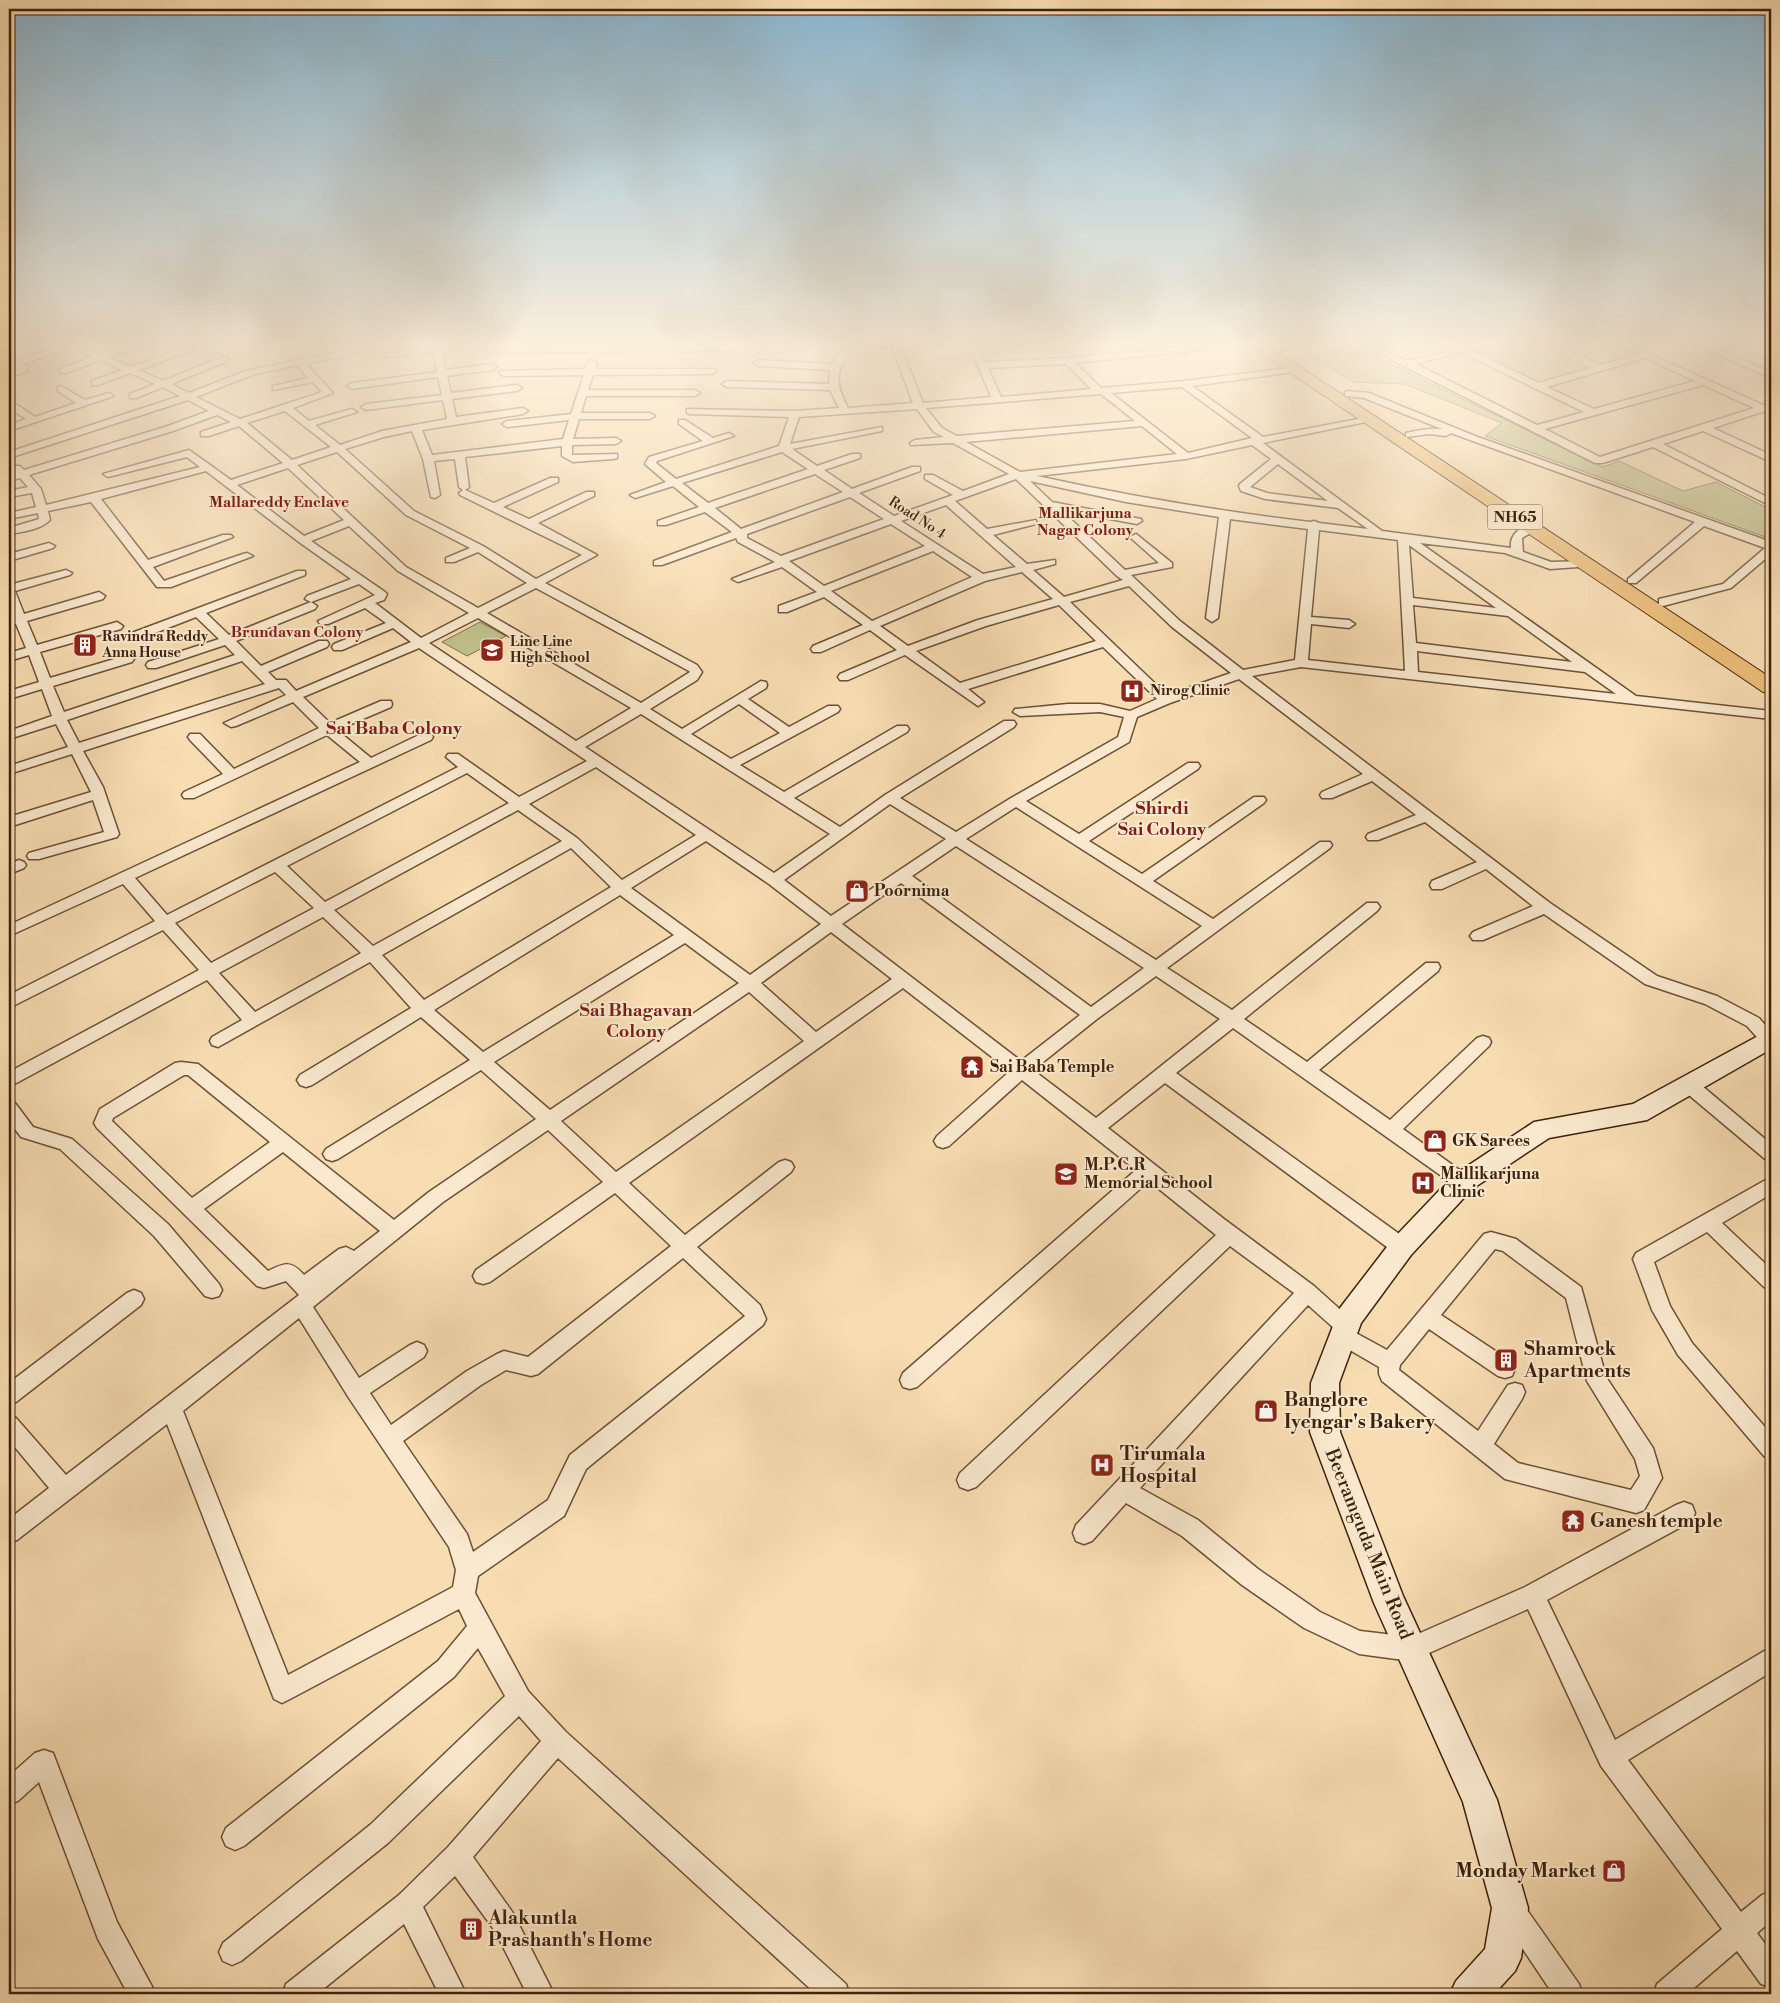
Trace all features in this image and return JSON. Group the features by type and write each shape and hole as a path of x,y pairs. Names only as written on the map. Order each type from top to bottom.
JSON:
{"highway":[{"name":"NH65","path":"1399,440 1588,564 1682,620 1706,636 1771,687"},
{"name":"NH65","path":"1418,440 1632,580 1664,602 1682,620"},
{"name":"NH65","path":"1706,636 1771,672"}],"main road":[{"name":"Beeramguda Main Road","path":"1469,1994 1502,1958 1510,1908 1480,1800 1390,1603 1325,1432 1325,1383 1350,1317 1402,1247 1463,1182 1543,1129 1638,1113 1770,1039"}],"street":[{"path":"9,455 53,440"},
{"path":"9,478 131,440"},
{"path":"262,440 290,464 402,569 640,708 841,834"},
{"path":"329,440 410,513 479,548 535,584 693,668 696,672 693,677 575,748"},
{"path":"229,484 362,440"},
{"path":"421,440 428,458 435,495"},
{"path":"716,440 650,462 650,464 741,534 742,540 781,562 978,702"},
{"path":"782,448 785,440"},
{"path":"635,495 782,448 820,440"},
{"path":"915,443 935,440"},
{"path":"958,440 979,455 1018,475 1126,499 1226,515 1314,524 1516,552 1550,566 1588,564"},
{"path":"1167,440 1186,456"},
{"path":"1477,440 1771,547 1727,586 1664,602"},
{"path":"1558,440 1599,460 1666,440"},
{"path":"1732,440 1770,458"},
{"path":"428,458 567,442 616,441"},
{"path":"738,579 1018,475 1186,456 1257,441 1276,459 1340,506 1381,533"},
{"path":"567,442 568,458 613,456"},
{"path":"1655,444 1771,503"},
{"name":"Road No 4","path":"782,448 981,578"},
{"path":"108,474 187,451 303,540 381,594 367,603 324,621"},
{"path":"231,723 420,643 591,555 464,490 460,455"},
{"path":"662,523 856,456"},
{"path":"1276,459 1244,486 1245,489 1256,494 1340,506"},
{"path":"9,462 24,474 36,489 45,520 9,531"},
{"path":"9,516 94,498 207,468"},
{"path":"658,564 916,469"},
{"path":"1018,475 1125,578 1176,624 1545,906 1651,980 1711,1000 1754,1022 1770,1039"},
{"path":"929,477 962,495"},
{"path":"494,507 554,480"},
{"path":"9,494 36,489"},
{"path":"530,523 590,494"},
{"path":"94,498 164,586 248,556"},
{"path":"948,501 1063,602 1165,700"},
{"path":"1048,504 1136,520"},
{"path":"1212,618 1226,515"},
{"path":"303,540 350,521"},
{"path":"1632,580 1703,521"},
{"path":"985,534 1032,522"},
{"path":"1301,662 1314,524"},
{"path":"1516,552 1515,540 1518,536 1532,528"},
{"path":"1402,536 1412,675"},
{"path":"1402,536 1635,701"},
{"path":"146,565 227,537"},
{"path":"844,677 905,651 982,623 1063,602 1125,578 1168,565 1136,537"},
{"path":"9,558 49,546"},
{"path":"783,609 933,547"},
{"path":"450,560 479,548"},
{"path":"817,649 981,578 1051,562"},
{"path":"34,856 112,834 78,749 60,719 34,649 14,620 9,589 66,573"},
{"path":"133,637 300,573"},
{"path":"152,665 228,640 361,579"},
{"path":"14,620 99,596"},
{"path":"1407,601 1512,613"},
{"path":"367,603 420,643 595,762 708,834 774,880 1096,1128 1147,1171 1307,1292 1344,1331 1390,1362"},
{"path":"198,612 274,685"},
{"path":"1305,620 1349,624"},
{"path":"338,647 393,624"},
{"path":"9,656 117,626"},
{"path":"958,688 1105,642"},
{"path":"259,670 323,644"},
{"path":"1410,646 1590,668"},
{"path":"9,735 244,656"},
{"path":"9,694 128,659"},
{"path":"1020,712 1068,708 1100,708 1131,716 1165,700 1240,674 1301,662 1771,715"},
{"path":"9,770 281,683 328,729 369,763"},
{"path":"681,735 761,685"},
{"path":"740,698 789,733"},
{"path":"189,795 328,729 386,704"},
{"path":"730,765 833,709"},
{"path":"9,1532 171,1408 390,1228 750,984 831,924 956,839 1016,801 1124,739 1131,716"},
{"path":"774,880 890,798 1008,724"},
{"path":"783,799 902,729"},
{"path":"9,931 426,737"},
{"path":"195,738 232,775"},
{"path":"454,757 572,841 622,888 750,984 815,1041"},
{"path":"9,1080 595,762"},
{"path":"1079,840 1193,766"},
{"path":"9,1002 468,767"},
{"path":"1327,795 1374,775"},
{"path":"9,822 84,797 98,795"},
{"path":"890,798 1155,968 1392,1129 1463,1182"},
{"path":"1142,881 1259,800"},
{"path":"1016,801 1213,926"},
{"path":"1373,837 1426,816"},
{"path":"306,1080 708,834"},
{"path":"218,1041 572,841"},
{"path":"943,1141 1021,1071 1090,1015 1325,845"},
{"path":"1437,884 1488,863"},
{"path":"277,865 372,954 422,1009 550,1120 753,1310 756,1319 578,1462 556,1508 467,1570"},
{"path":"901,876 1090,1015"},
{"path":"125,877 253,1021"},
{"path":"1478,936 1545,906"},
{"path":"1096,1128 1372,907"},
{"path":"332,1154 686,935"},
{"path":"1306,1071 1432,967"},
{"path":"483,1276 902,980"},
{"path":"1392,1129 1483,1042"},
{"path":"390,1228 192,1069 181,1068 106,1114 103,1123 264,1280 274,1279 285,1272 290,1272 307,1295 356,1391 459,1542 467,1570 464,1594 480,1628 520,1699 558,1741 836,1994"},
{"path":"1164,1073 1402,1247"},
{"path":"1689,1085 1771,1154"},
{"path":"9,1108 27,1132 66,1144 161,1230 212,1290"},
{"path":"191,1208 282,1142"},
{"path":"389,1439 474,1378 504,1360 531,1367 686,1247 785,1167"},
{"path":"910,1380 1147,1171"},
{"path":"1771,1185 1643,1259 1662,1310 1684,1349 1771,1449"},
{"path":"1708,1221 1771,1281"},
{"path":"968,1480 1230,1234"},
{"path":"1490,1240 1509,1245 1574,1293 1597,1381 1645,1455 1651,1478 1636,1502 1513,1472 1388,1374 1390,1362 1426,1317 1490,1240"},
{"path":"1084,1533 1307,1292"},
{"path":"9,1395 134,1298"},
{"path":"1426,1317 1504,1369"},
{"path":"356,1391 417,1351"},
{"path":"1480,1446 1515,1392"},
{"path":"171,1408 282,1691 464,1594"},
{"path":"9,1424 64,1490"},
{"path":"1123,1490 1190,1528 1250,1577 1312,1620 1359,1642 1411,1649 1532,1595 1684,1513"},
{"path":"1532,1595 1610,1757 1771,1974"},
{"path":"235,1837 446,1669 480,1628"},
{"path":"1610,1757 1771,1659"},
{"path":"232,1952 379,1834 520,1699"},
{"path":"296,1994 408,1904 457,1856 558,1741"},
{"path":"9,1792 44,1762 108,1930 143,1994"},
{"path":"457,1856 504,1922 541,1994"},
{"path":"408,1904 453,1994"},
{"path":"1667,1994 1771,1904"},
{"path":"1510,1908 1569,1994"}],"green space":[{"path":"1497,440 1548,440 1603,467 1619,461 1683,491 1716,482 1771,510 1771,539"},
{"path":"480,622 506,636 467,656 442,642"}],"place":[{"name":"Ravindra Reddy Anna House","path":"85,645"},
{"name":"Line Line High School","path":"492,650"},
{"name":"Nirog Clinic","path":"1132,691"},
{"name":"Poornima","path":"857,891"},
{"name":"Sai Baba Temple","path":"972,1067"},
{"name":"GK Sarees","path":"1435,1141"},
{"name":"M.P.C.R Memorial School","path":"1066,1174"},
{"name":"Mallikarjuna Clinic","path":"1423,1183"},
{"name":"Shamrock Apartments","path":"1506,1360"},
{"name":"Banglore Iyengar's Bakery","path":"1266,1411"},
{"name":"Tirumala Hospital","path":"1102,1465"},
{"name":"Ganesh temple","path":"1573,1521"},
{"name":"Monday Market","path":"1614,1871"},
{"name":"Alakuntla Prashanth's Home","path":"471,1929"}],"district":[{"name":"Mallareddy Enclave","path":"279,502"},
{"name":"Mallikarjuna Nagar Colony","path":"1085,522"},
{"name":"Brundavan Colony","path":"297,632"},
{"name":"Sai Baba Colony","path":"394,728"},
{"name":"Shirdi Sai Colony","path":"1162,818"},
{"name":"Sai Bhagavan Colony","path":"636,1020"}]}
